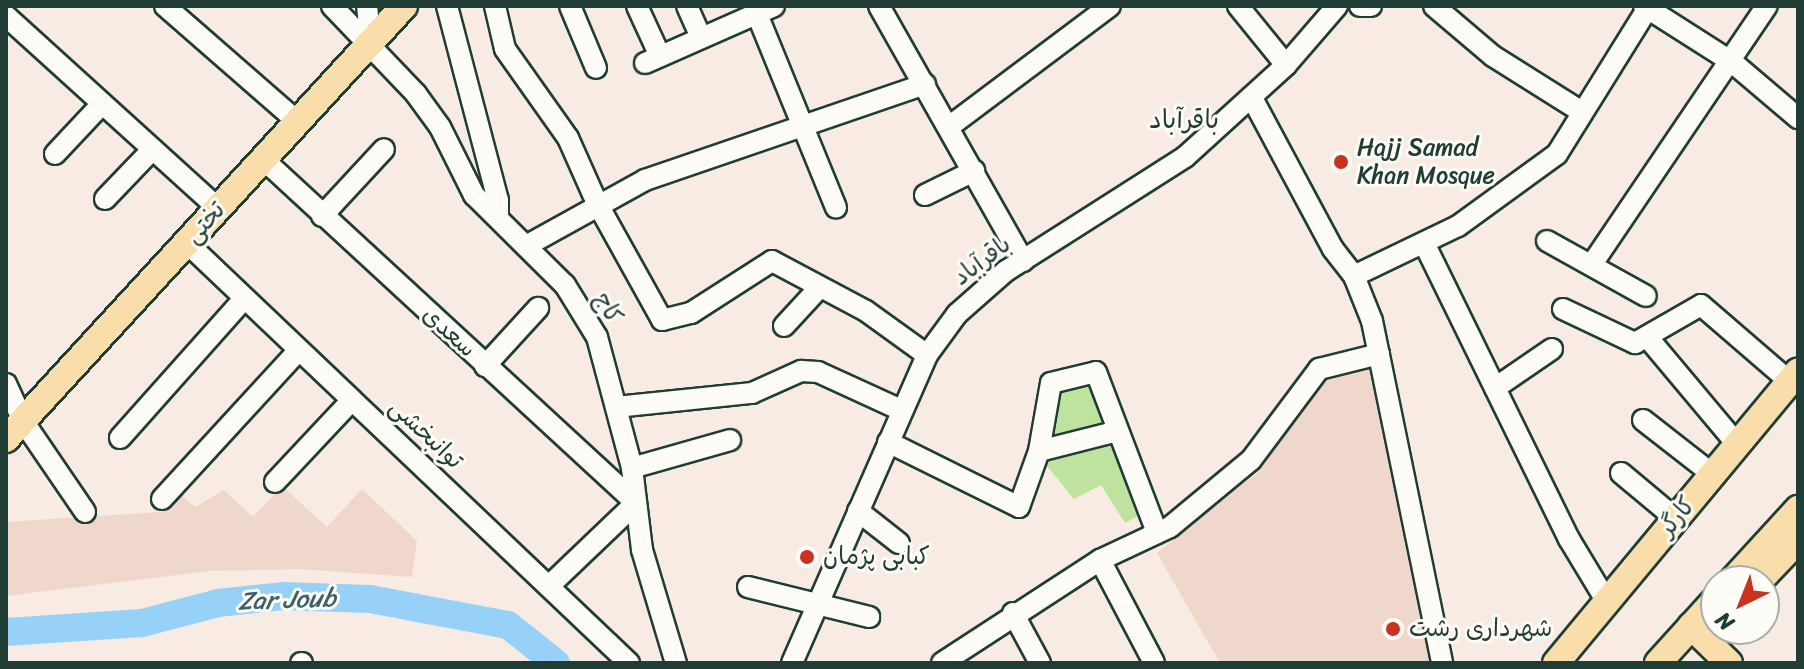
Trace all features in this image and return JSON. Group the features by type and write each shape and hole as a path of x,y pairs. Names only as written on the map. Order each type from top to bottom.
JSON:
{"main road":[{"name":"تختی","path":"15,430 404,6"},
{"name":"کارگر","path":"1556,663 1794,376"},
{"path":"1747,565 1798,509"},
{"path":"1774,565 1798,540"},
{"path":"1700,627 1688,648 1729,663"}],"street":[{"path":"165,6 298,122"},
{"name":"کاج","path":"332,6 371,42 440,127 465,184 565,285 597,337 632,468 642,550 676,663"},
{"path":"367,6 371,42"},
{"path":"447,6 498,200 498,218"},
{"path":"495,6 505,49 568,138 597,203 662,320 691,313 772,261 866,311 927,355"},
{"path":"570,6 596,68"},
{"path":"637,6 653,59 766,10 803,126 836,208"},
{"path":"687,6 701,38"},
{"path":"879,6 950,126 1023,261"},
{"path":"950,126 1110,6"},
{"path":"1238,6 1286,65"},
{"name":"باقرآباد","path":"792,663 927,355 980,290 1185,157 1286,65 1337,6"},
{"path":"1360,6 1371,6"},
{"path":"1434,6 1493,56 1582,112"},
{"path":"1592,264 1732,62 1767,6"},
{"path":"1354,276 1458,226 1557,154 1647,7 1732,62 1798,118"},
{"path":"6,16 218,208"},
{"path":"526,246 597,203 645,180 925,84"},
{"path":"1252,98 1333,249 1354,276 1379,354 1442,663"},
{"path":"55,154 102,104"},
{"path":"105,199 153,149"},
{"path":"322,216 384,149"},
{"name":"سعدی","path":"263,159 636,503"},
{"path":"925,195 974,171"},
{"path":"1547,241 1646,296"},
{"name":"توانبخشی","path":"187,243 629,663"},
{"path":"1424,243 1569,539 1607,602"},
{"path":"784,326 820,287"},
{"path":"120,438 244,299"},
{"path":"1563,309 1630,342 1648,338 1701,305 1794,376"},
{"path":"485,366 538,308"},
{"path":"1648,338 1737,444"},
{"path":"1495,388 1552,349"},
{"path":"162,499 299,350"},
{"path":"942,663 1013,613 1100,560 1157,533 1251,460 1319,369 1379,354"},
{"path":"616,407 752,393 801,371 818,372 901,410"},
{"path":"888,442 1019,507 1039,451 1051,383 1096,372 1157,533"},
{"path":"6,384 15,430 85,512"},
{"path":"275,482 352,400"},
{"path":"1643,420 1712,474"},
{"path":"1039,451 1118,431"},
{"path":"632,468 730,440"},
{"path":"1621,473 1676,519"},
{"path":"549,586 636,503"},
{"path":"858,511 899,543"},
{"path":"1100,560 1154,663"},
{"path":"748,587 869,617"},
{"path":"1013,613 1040,663"}],"shaded area":[{"path":"1374,368 1431,663 1220,663 1157,553 1258,472 1327,377"},
{"path":"282,486 327,527 362,489 417,541 412,577 299,569 209,571 6,596 6,522 161,512 179,493 195,507 224,490 253,517"}],"green space":[{"path":"1087,381 1142,514 1125,523 1101,485 1074,499 1047,466 1055,391"}],"waterway":[{"name":"Zar Joub","path":"6,632 142,623 218,603 283,596 370,599 508,625 556,663"}],"place":[{"name":"Hajj Samad Khan Mosque","path":"1341,162"},
{"name":"کبابی پژمان","path":"807,557"},
{"name":"شهرداری رشت","path":"1393,629"}],"district":[{"name":"باقرآباد","path":"1184,120"}]}
